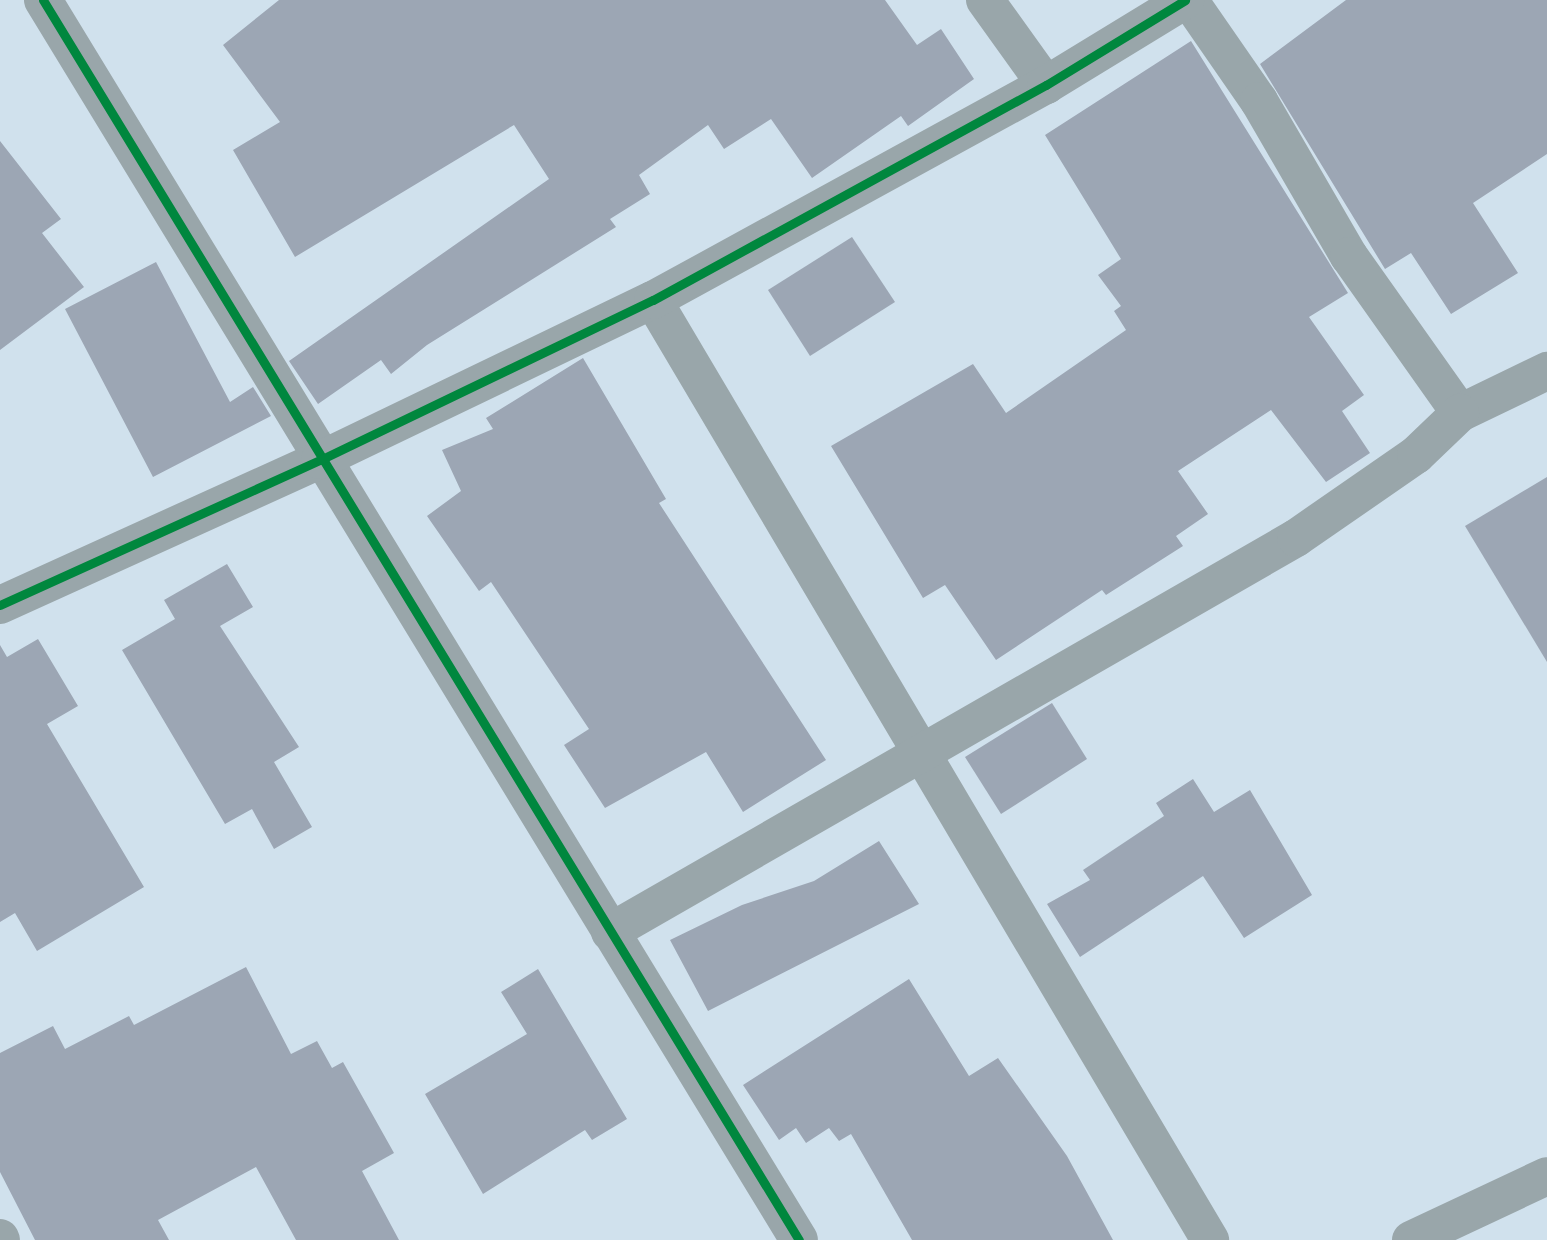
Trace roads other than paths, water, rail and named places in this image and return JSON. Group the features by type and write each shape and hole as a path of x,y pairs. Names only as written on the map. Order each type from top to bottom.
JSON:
{"street":[{"path":"43,0 320,460 799,1240"},
{"path":"985,0 1046,85"},
{"path":"0,605 320,460 653,300 1046,85 1187,0 1259,101 1349,256 1460,413"},
{"path":"653,300 1210,1240"},
{"path":"610,932 1296,538 1416,455 1460,413 1547,371"},
{"path":"1411,1240 1547,1175"}]}
